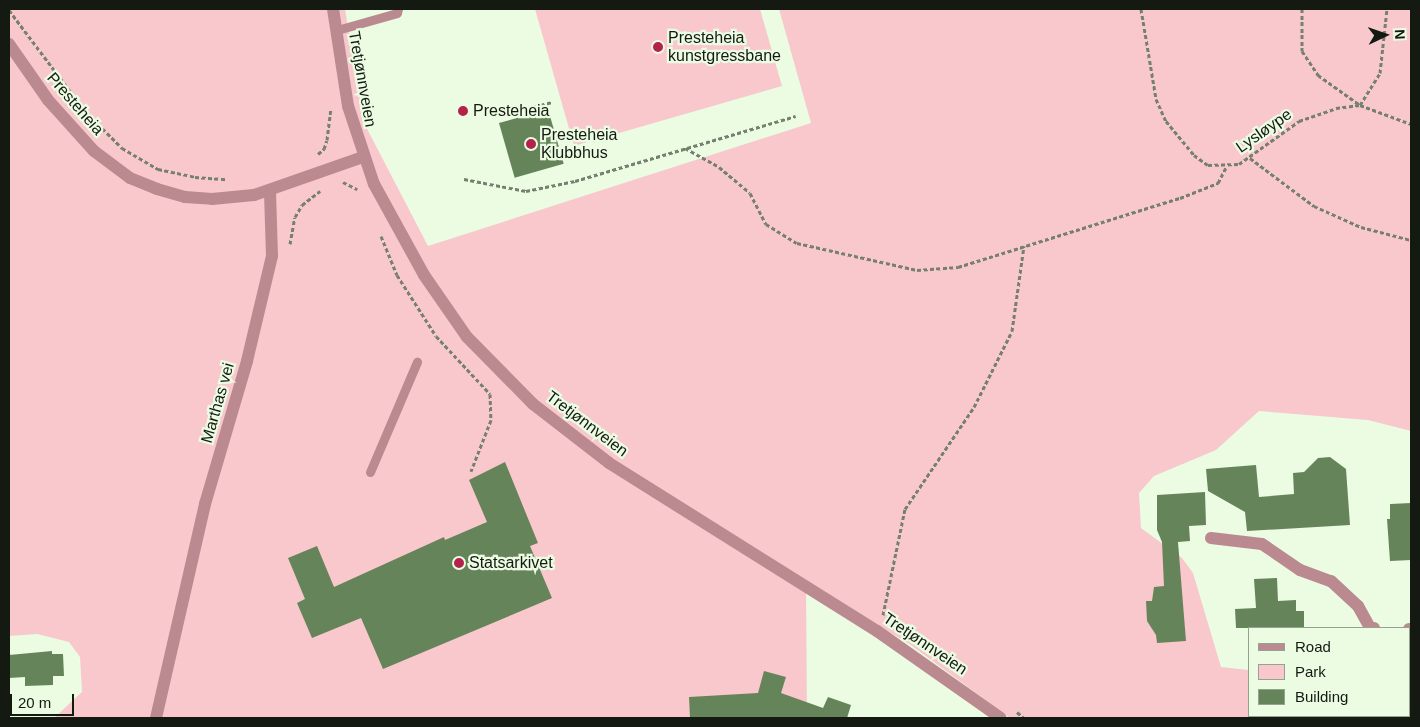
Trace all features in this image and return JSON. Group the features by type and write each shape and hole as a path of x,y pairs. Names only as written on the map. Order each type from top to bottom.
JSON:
{"street":[{"name":"Tretjønnveien","path":"333,9 348,106 363,157 390,216 424,275 467,337 533,404 609,463 877,631 1001,718"},
{"name":"Presteheia","path":"9,44 73,129 106,161 130,178 184,197 226,199 270,191"},
{"path":"270,191 363,157"},
{"name":"Marthas vei","path":"156,718 205,504 247,361 272,256 270,191"},
{"path":"1211,538 1262,544 1300,570 1331,581 1358,606 1369,627"}],"lane":[{"path":"336,30 397,13 398,9"},
{"path":"370,472 417,362"}],"path":[{"name":"Lysløype","path":"1141,9 1151,78 1166,121 1194,156 1208,166 1226,167 1250,158 1298,121 1336,108 1360,105"},
{"name":"Lysløype","path":"1302,9 1302,51 1305,60 1318,75 1360,105 1411,124"},
{"path":"1360,105 1380,73 1387,9"},
{"path":"9,10 84,110 122,148 165,171 195,178 228,179"},
{"path":"528,108 552,102"},
{"path":"311,157 324,150 331,109"},
{"path":"464,179 526,191 575,181 796,116"},
{"path":"685,148 719,167 750,193 766,224 798,243 917,270 958,267 1218,183 1226,167"},
{"path":"1250,158 1314,206 1361,227 1411,240"},
{"path":"339,181 358,190"},
{"path":"288,251 295,217 302,205 323,188"},
{"path":"381,234 397,275 436,336 490,394 491,420 471,471"},
{"path":"883,615 905,509 974,407 1012,331 1024,246"},
{"path":"875,610 891,620"},
{"path":"924,641 964,669"},
{"path":"1014,709 1024,718"}],"green space":[{"path":"9,9 345,9 364,123 428,246 811,123 779,9 1411,9 1411,431 1368,420 1259,411 1216,450 1154,476 1139,493 1141,528 1182,558 1193,573 1221,667 1248,670 1248,717 1307,718 1010,718 908,643 806,585 807,718 54,718 82,692 80,657 69,642 37,634 9,636"},
{"name":"Presteheia kunstgressbane","path":"535,9 760,9 782,86 574,146"}],"building":[{"name":"Presteheia Klubbhus","path":"548,109 564,164 515,178 499,123"},
{"path":"1330,457 1346,469 1350,525 1247,531 1245,512 1208,491 1206,469 1256,465 1259,497 1294,494 1293,473 1304,472 1318,458"},
{"name":"Statsarkivet","path":"505,462 538,543 530,546 552,598 383,669 361,618 312,638 297,603 305,599 288,558 317,546 334,587 444,537 445,540 487,522 469,480"},
{"path":"1205,492 1206,525 1189,526 1190,541 1178,542 1186,641 1157,643 1156,635 1147,621 1146,601 1152,601 1154,587 1164,586 1162,542 1157,530 1157,495"},
{"path":"1411,503 1411,560 1390,561 1387,519 1390,519 1390,504"},
{"path":"1277,578 1278,601 1296,600 1296,611 1304,611 1304,627 1236,628 1235,609 1256,608 1254,579"},
{"path":"52,651 52,654 63,654 64,676 53,676 53,685 25,686 25,677 9,678 9,655"},
{"path":"764,671 786,677 781,693 823,708 828,697 851,705 847,718 690,718 689,697 758,693"}],"place":[{"name":"Presteheia kunstgressbane","path":"658,47"},
{"name":"Presteheia","path":"463,111"},
{"name":"Presteheia Klubbhus","path":"531,144"},
{"name":"Statsarkivet","path":"459,563"}]}
